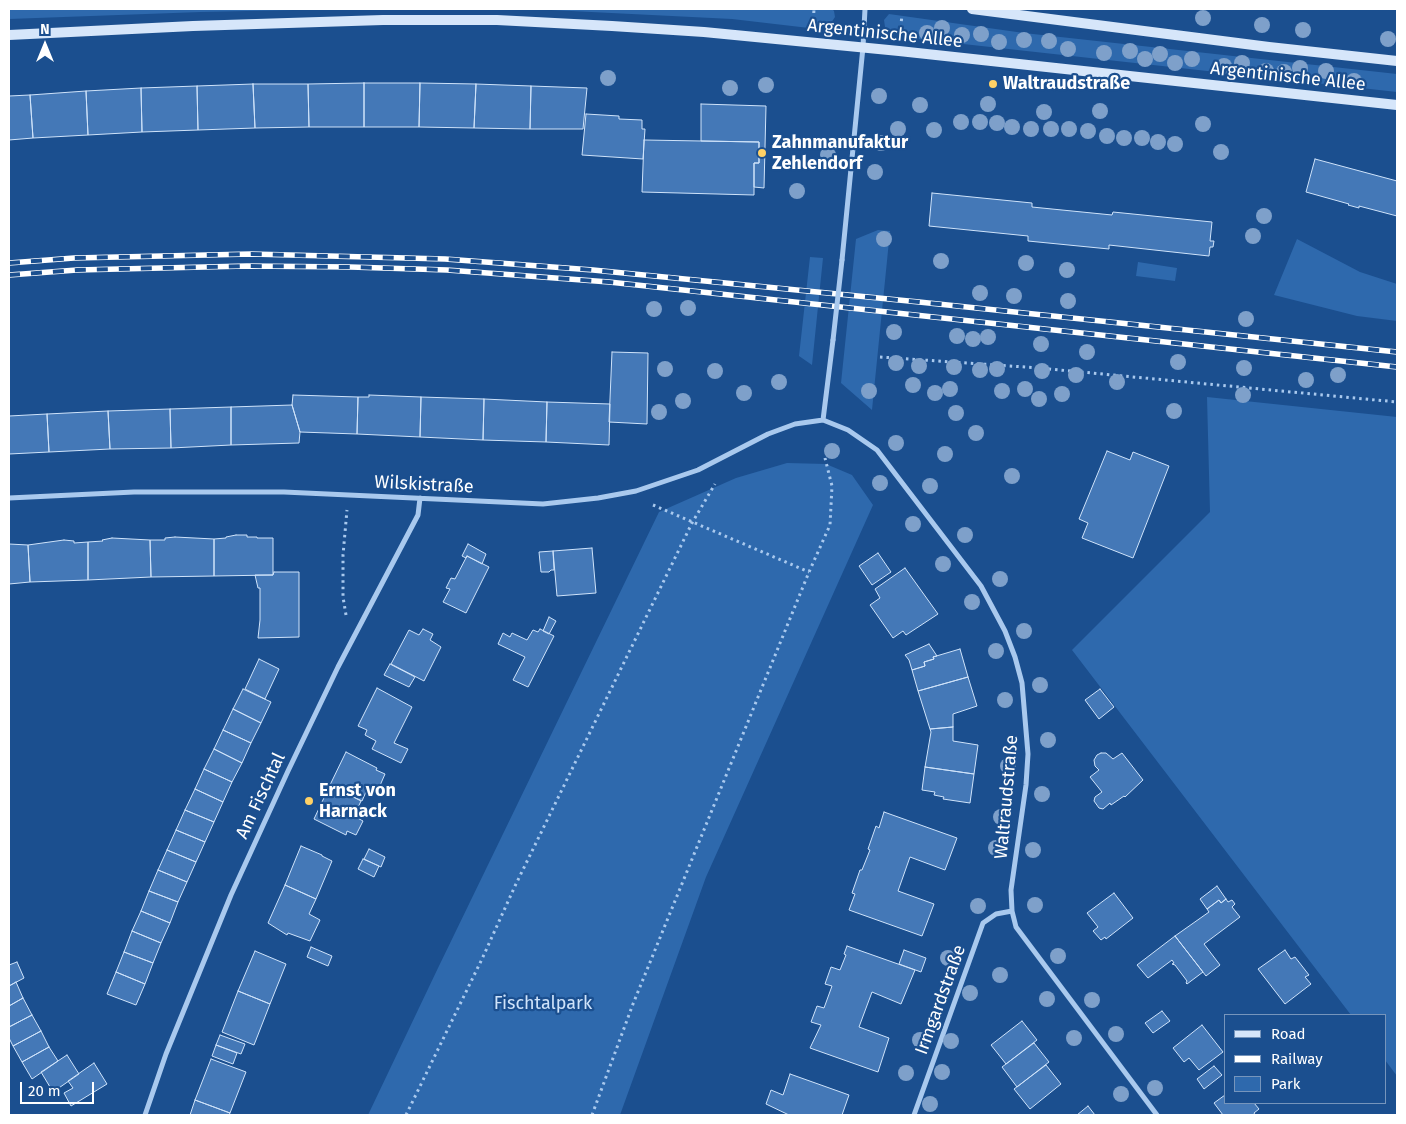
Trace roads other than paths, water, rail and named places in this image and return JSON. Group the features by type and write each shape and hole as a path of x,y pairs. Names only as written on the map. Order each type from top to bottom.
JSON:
{"main road":[{"name":"Argentinische Allee","path":"972,9 1268,47 1397,61"},
{"name":"Argentinische Allee","path":"9,35 202,25 383,20 497,20 704,32 863,47 1397,106"}],"street":[{"path":"823,420 842,260 863,47 864,9"},
{"name":"Wilskistraße","path":"9,498 134,492 266,492 542,504 636,491 698,470 795,424 823,420"},
{"name":"Waltraudstraße","path":"823,420 848,430 878,450 981,586 1005,631 1022,683 1028,754 1026,785 1011,890 1012,911 1016,926 1158,1115"},
{"name":"Am Fischtal","path":"144,1115 166,1054 231,895 338,666 418,515 420,498"},
{"name":"Irmgardstraße","path":"914,1115 983,923 996,914 1012,911"}],"railway":[{"path":"9,263 74,258 251,254 445,259 593,270 1397,352"},
{"path":"9,275 77,270 247,266 447,270 609,282 1397,367"}],"place":[{"name":"Waltraudstraße","path":"993,84"},
{"name":"Zahnmanufaktur Zehlendorf","path":"762,153"},
{"name":"Ernst von Harnack","path":"309,801"}],"park label":[{"name":"Fischtalpark","path":"543,1004"}]}
